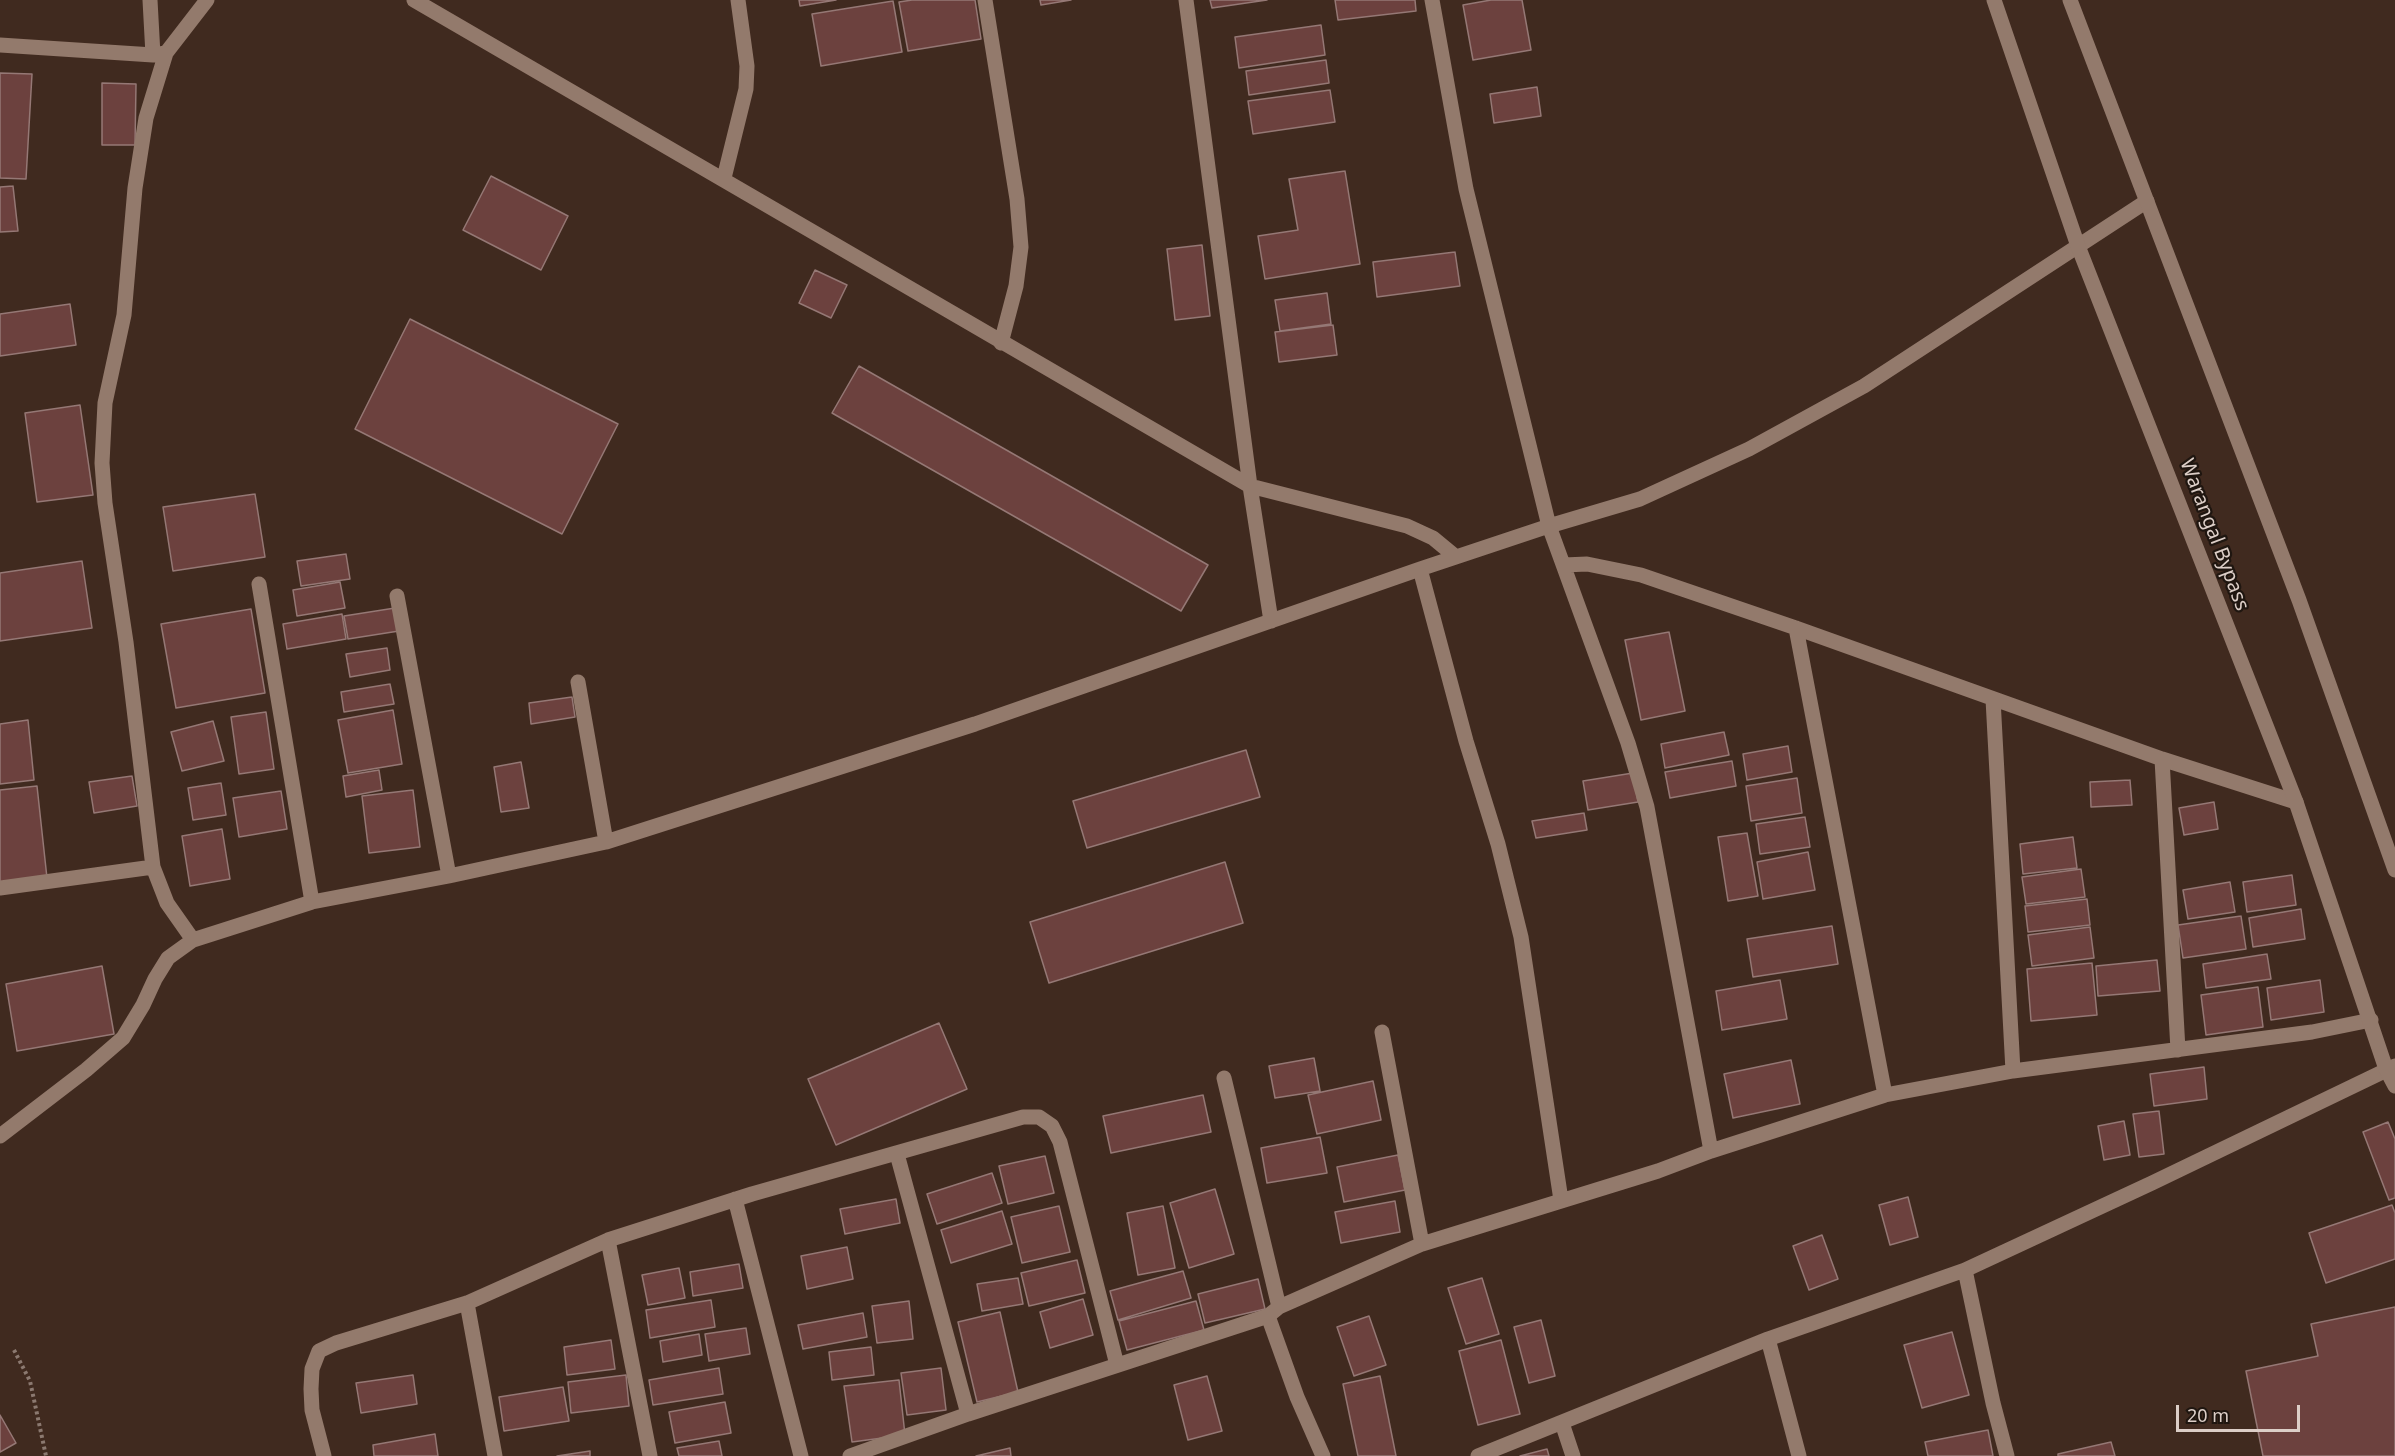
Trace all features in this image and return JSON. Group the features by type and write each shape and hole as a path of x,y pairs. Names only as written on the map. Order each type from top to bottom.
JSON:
{"street":[{"path":"150,0 160,54 146,118 135,189 124,315 105,403 102,463 105,503 126,642 153,867 167,903 193,940"},
{"path":"160,54 207,0"},
{"path":"414,0 1250,486 1407,526 1432,538 1456,557"},
{"path":"723,178 746,89 747,66 738,0"},
{"path":"986,0 1017,199 1021,247 1016,286 1001,343"},
{"path":"1186,0 1250,486 1271,621"},
{"path":"1432,0 1466,189 1549,526 1628,743 1647,807 1711,1151"},
{"name":"Warangal Bypass","path":"1994,0 2078,246 2296,802 2371,1020 2391,1067 2395,1086"},
{"path":"2070,0 2299,600 2395,870"},
{"path":"0,45 160,54"},
{"path":"0,1136 86,1070 123,1038 168,958 193,940 312,902 449,876 606,842 975,724 1549,526 1640,500 1749,448 1864,386 2147,201"},
{"path":"1564,565 1587,564 1641,575 2162,759 2296,802"},
{"path":"1420,569 1498,844 1521,938 1561,1200"},
{"path":"259,584 312,902"},
{"path":"397,596 449,876"},
{"path":"1796,628 1885,1095"},
{"path":"578,682 606,842"},
{"path":"1993,699 2013,1071"},
{"path":"2162,759 2178,1050"},
{"path":"0,888 153,867"},
{"path":"850,1456 1274,1311 1422,1244 1658,1171 1711,1151 1885,1095 2013,1071 2312,1032 2371,1020"},
{"path":"1382,1032 1422,1244"},
{"path":"1478,1456 1768,1339 1965,1270 2152,1183 2391,1067"},
{"path":"1224,1078 1274,1311 1297,1397 1323,1456"},
{"path":"324,1456 312,1410 311,1389 312,1369 319,1351 336,1343 467,1304 608,1240 735,1199 1023,1117 1039,1117 1052,1126 1059,1142 1117,1365"},
{"path":"897,1154 968,1414"},
{"path":"735,1199 801,1456"},
{"path":"608,1240 650,1456"},
{"path":"1965,1270 1993,1403 2007,1456"},
{"path":"467,1304 495,1456"},
{"path":"1768,1339 1799,1456"},
{"path":"1562,1423 1573,1456"}],"path":[{"path":"14,1350 30,1381 46,1456"}],"building":[{"path":"799,0 836,0 800,6"},
{"path":"975,0 981,39 908,51 899,2"},
{"path":"1040,0 1071,0 1041,5"},
{"path":"1210,0 1267,0 1212,8"},
{"path":"1335,0 1415,0 1416,11 1338,20"},
{"path":"1491,0 1522,0 1531,50 1473,60 1463,5"},
{"path":"893,1 902,52 821,66 812,14"},
{"path":"1321,25 1325,55 1239,68 1235,37"},
{"path":"1326,60 1329,83 1249,95 1246,71"},
{"path":"0,73 32,74 26,179 0,178"},
{"path":"102,83 136,84 135,145 102,145"},
{"path":"1537,87 1541,116 1494,123 1490,94"},
{"path":"1330,90 1335,122 1253,134 1248,101"},
{"path":"1345,171 1360,264 1265,279 1258,236 1298,230 1289,179"},
{"path":"491,176 568,216 541,270 463,230"},
{"path":"13,186 18,231 0,232 0,187"},
{"path":"1202,245 1210,316 1175,320 1167,249"},
{"path":"1455,252 1460,286 1377,297 1373,262"},
{"path":"815,270 847,285 831,318 799,303"},
{"path":"1327,293 1331,324 1280,331 1275,300"},
{"path":"70,304 76,345 0,356 0,314"},
{"path":"410,319 618,424 562,534 355,429"},
{"path":"1333,325 1337,355 1279,362 1275,332"},
{"path":"859,366 1208,565 1181,611 832,413"},
{"path":"80,405 93,495 37,502 25,413"},
{"path":"255,494 265,557 173,571 163,507"},
{"path":"346,554 350,579 301,586 297,561"},
{"path":"82,561 92,628 0,641 0,573"},
{"path":"340,582 345,608 297,616 293,590"},
{"path":"395,608 399,631 348,639 344,616"},
{"path":"251,609 265,693 176,708 161,624"},
{"path":"342,614 346,639 287,649 283,624"},
{"path":"1669,632 1685,711 1641,720 1625,640"},
{"path":"387,648 390,670 350,677 346,654"},
{"path":"390,684 394,704 344,712 341,692"},
{"path":"572,697 575,717 531,724 529,703"},
{"path":"393,710 402,764 348,773 338,720"},
{"path":"266,712 274,769 239,774 231,717"},
{"path":"28,720 34,780 0,784 0,724"},
{"path":"213,721 224,761 182,771 171,732"},
{"path":"1724,732 1729,755 1665,768 1661,744"},
{"path":"1788,746 1792,772 1747,780 1743,754"},
{"path":"1246,750 1260,797 1087,848 1073,801"},
{"path":"1732,761 1736,786 1670,798 1665,772"},
{"path":"521,762 529,808 501,812 494,767"},
{"path":"379,770 382,790 346,797 343,776"},
{"path":"1633,773 1638,802 1588,810 1583,781"},
{"path":"132,776 137,806 94,813 89,782"},
{"path":"1797,778 1802,813 1751,821 1746,786"},
{"path":"2130,780 2132,805 2091,807 2090,782"},
{"path":"221,783 226,815 193,820 188,788"},
{"path":"37,786 47,878 0,884 0,790"},
{"path":"413,790 420,847 369,853 362,796"},
{"path":"281,791 287,829 239,837 233,798"},
{"path":"2214,802 2218,829 2184,835 2179,808"},
{"path":"1584,813 1587,830 1536,838 1532,821"},
{"path":"1805,817 1810,847 1760,854 1756,824"},
{"path":"222,829 230,879 190,886 182,836"},
{"path":"1747,833 1758,896 1728,901 1718,837"},
{"path":"2073,837 2077,868 2023,874 2020,844"},
{"path":"1808,852 1815,890 1763,899 1757,862"},
{"path":"1225,862 1243,923 1049,983 1030,922"},
{"path":"2081,869 2085,897 2026,904 2022,877"},
{"path":"2292,875 2296,905 2247,912 2243,882"},
{"path":"2230,882 2235,912 2188,919 2183,890"},
{"path":"2087,899 2090,925 2028,932 2025,906"},
{"path":"2301,909 2305,939 2253,947 2249,918"},
{"path":"2241,916 2246,949 2183,958 2178,925"},
{"path":"1832,926 1838,964 1753,977 1747,939"},
{"path":"2090,927 2094,958 2032,966 2028,935"},
{"path":"2267,954 2271,979 2206,988 2203,964"},
{"path":"2157,960 2160,991 2098,996 2096,966"},
{"path":"2092,963 2097,1015 2031,1021 2027,969"},
{"path":"102,966 114,1034 17,1051 6,984"},
{"path":"1780,980 1787,1019 1722,1030 1716,991"},
{"path":"2320,980 2324,1012 2271,1020 2267,988"},
{"path":"2258,987 2263,1027 2206,1035 2201,995"},
{"path":"939,1023 967,1089 836,1145 808,1079"},
{"path":"1314,1058 1320,1091 1275,1098 1269,1066"},
{"path":"1791,1060 1800,1104 1733,1118 1724,1074"},
{"path":"2204,1067 2207,1099 2154,1106 2150,1074"},
{"path":"1373,1081 1381,1120 1317,1134 1308,1095"},
{"path":"1203,1095 1211,1132 1111,1153 1103,1116"},
{"path":"2159,1111 2164,1154 2139,1157 2133,1114"},
{"path":"2124,1121 2130,1155 2104,1160 2098,1126"},
{"path":"2388,1122 2395,1139 2395,1198 2389,1200 2363,1132"},
{"path":"1320,1137 1327,1173 1267,1183 1261,1148"},
{"path":"1398,1155 1405,1190 1344,1202 1337,1167"},
{"path":"1045,1156 1054,1193 1008,1204 999,1166"},
{"path":"992,1173 1002,1203 937,1224 927,1194"},
{"path":"1215,1189 1234,1254 1189,1268 1170,1203"},
{"path":"1908,1197 1918,1237 1890,1245 1879,1205"},
{"path":"896,1199 900,1223 845,1234 840,1209"},
{"path":"1395,1201 1400,1232 1341,1243 1335,1212"},
{"path":"2392,1205 2395,1213 2395,1259 2326,1283 2309,1233"},
{"path":"1059,1206 1070,1252 1022,1263 1011,1217"},
{"path":"1163,1206 1175,1268 1138,1275 1127,1213"},
{"path":"1002,1211 1012,1244 951,1263 941,1230"},
{"path":"1822,1235 1838,1279 1809,1290 1793,1246"},
{"path":"847,1247 853,1279 807,1289 801,1256"},
{"path":"1077,1260 1085,1293 1029,1306 1021,1273"},
{"path":"739,1264 743,1288 693,1296 690,1272"},
{"path":"679,1268 685,1298 648,1305 642,1275"},
{"path":"1183,1271 1191,1298 1118,1320 1110,1291"},
{"path":"1018,1278 1023,1304 982,1311 977,1284"},
{"path":"1482,1278 1499,1334 1466,1344 1448,1288"},
{"path":"1258,1279 1265,1309 1205,1323 1198,1294"},
{"path":"1083,1299 1093,1335 1050,1348 1040,1312"},
{"path":"711,1300 715,1327 650,1338 646,1310"},
{"path":"909,1301 913,1339 877,1343 872,1306"},
{"path":"1196,1301 1204,1330 1127,1350 1119,1321"},
{"path":"2395,1307 2395,1456 2263,1456 2246,1371 2318,1356 2311,1324"},
{"path":"1000,1312 1018,1392 977,1402 958,1322"},
{"path":"863,1313 867,1337 803,1349 798,1325"},
{"path":"1369,1316 1386,1365 1354,1376 1337,1327"},
{"path":"1541,1320 1555,1376 1529,1383 1514,1327"},
{"path":"746,1328 750,1354 709,1361 705,1334"},
{"path":"1952,1332 1969,1395 1922,1408 1904,1345"},
{"path":"699,1334 702,1355 663,1362 660,1341"},
{"path":"611,1340 615,1369 567,1375 564,1347"},
{"path":"1501,1340 1520,1414 1478,1425 1459,1351"},
{"path":"871,1347 874,1375 832,1380 829,1352"},
{"path":"719,1368 723,1394 653,1405 649,1380"},
{"path":"941,1368 946,1410 907,1415 901,1373"},
{"path":"413,1375 417,1404 361,1413 356,1383"},
{"path":"626,1375 629,1406 571,1413 568,1382"},
{"path":"1207,1376 1222,1431 1188,1440 1174,1385"},
{"path":"1380,1376 1396,1456 1358,1456 1343,1384"},
{"path":"899,1380 905,1435 852,1442 844,1386"},
{"path":"563,1387 569,1421 504,1431 499,1397"},
{"path":"725,1402 731,1433 675,1443 669,1412"},
{"path":"0,1415 16,1443 0,1452"},
{"path":"1988,1430 1993,1456 1928,1456 1925,1442"},
{"path":"435,1434 438,1456 374,1456 373,1445"},
{"path":"719,1441 722,1456 679,1456 677,1448"},
{"path":"2111,1442 2115,1456 2058,1456 2058,1454"},
{"path":"1010,1448 1011,1456 976,1456"},
{"path":"1547,1449 1549,1456 1520,1456"},
{"path":"590,1451 590,1456 557,1456"}]}
